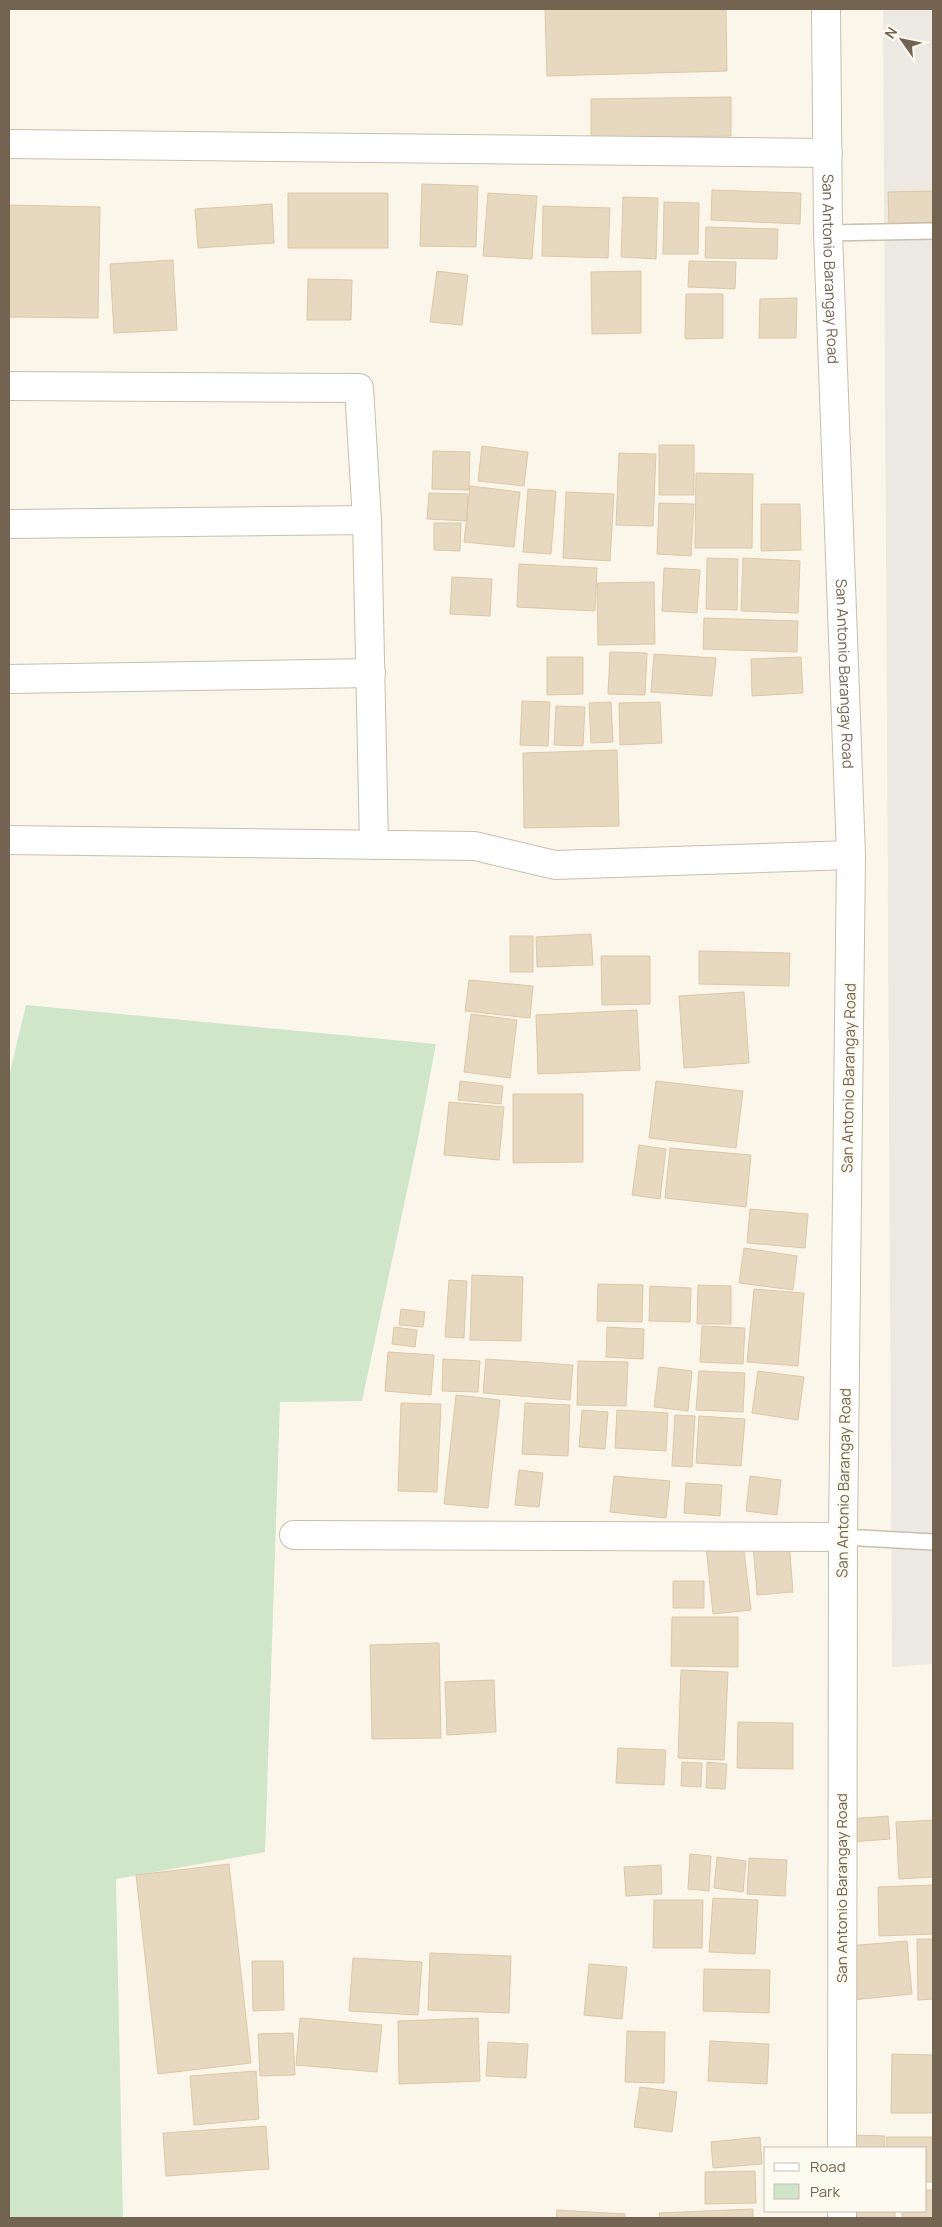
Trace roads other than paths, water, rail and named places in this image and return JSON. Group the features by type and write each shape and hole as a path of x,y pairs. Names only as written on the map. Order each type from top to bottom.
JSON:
{"street":[{"name":"San Antonio Barangay Road","path":"826,9 828,233 851,855 843,1537 842,2147"},
{"path":"9,144 828,153"},
{"path":"9,386 359,388 366,520 374,844"},
{"path":"9,524 366,520"},
{"path":"9,678 371,673"},
{"path":"9,840 475,846 555,865 851,855"},
{"path":"294,1535 843,1537"}],"lane":[{"path":"828,233 933,231"},
{"path":"843,1537 933,1542"}]}
